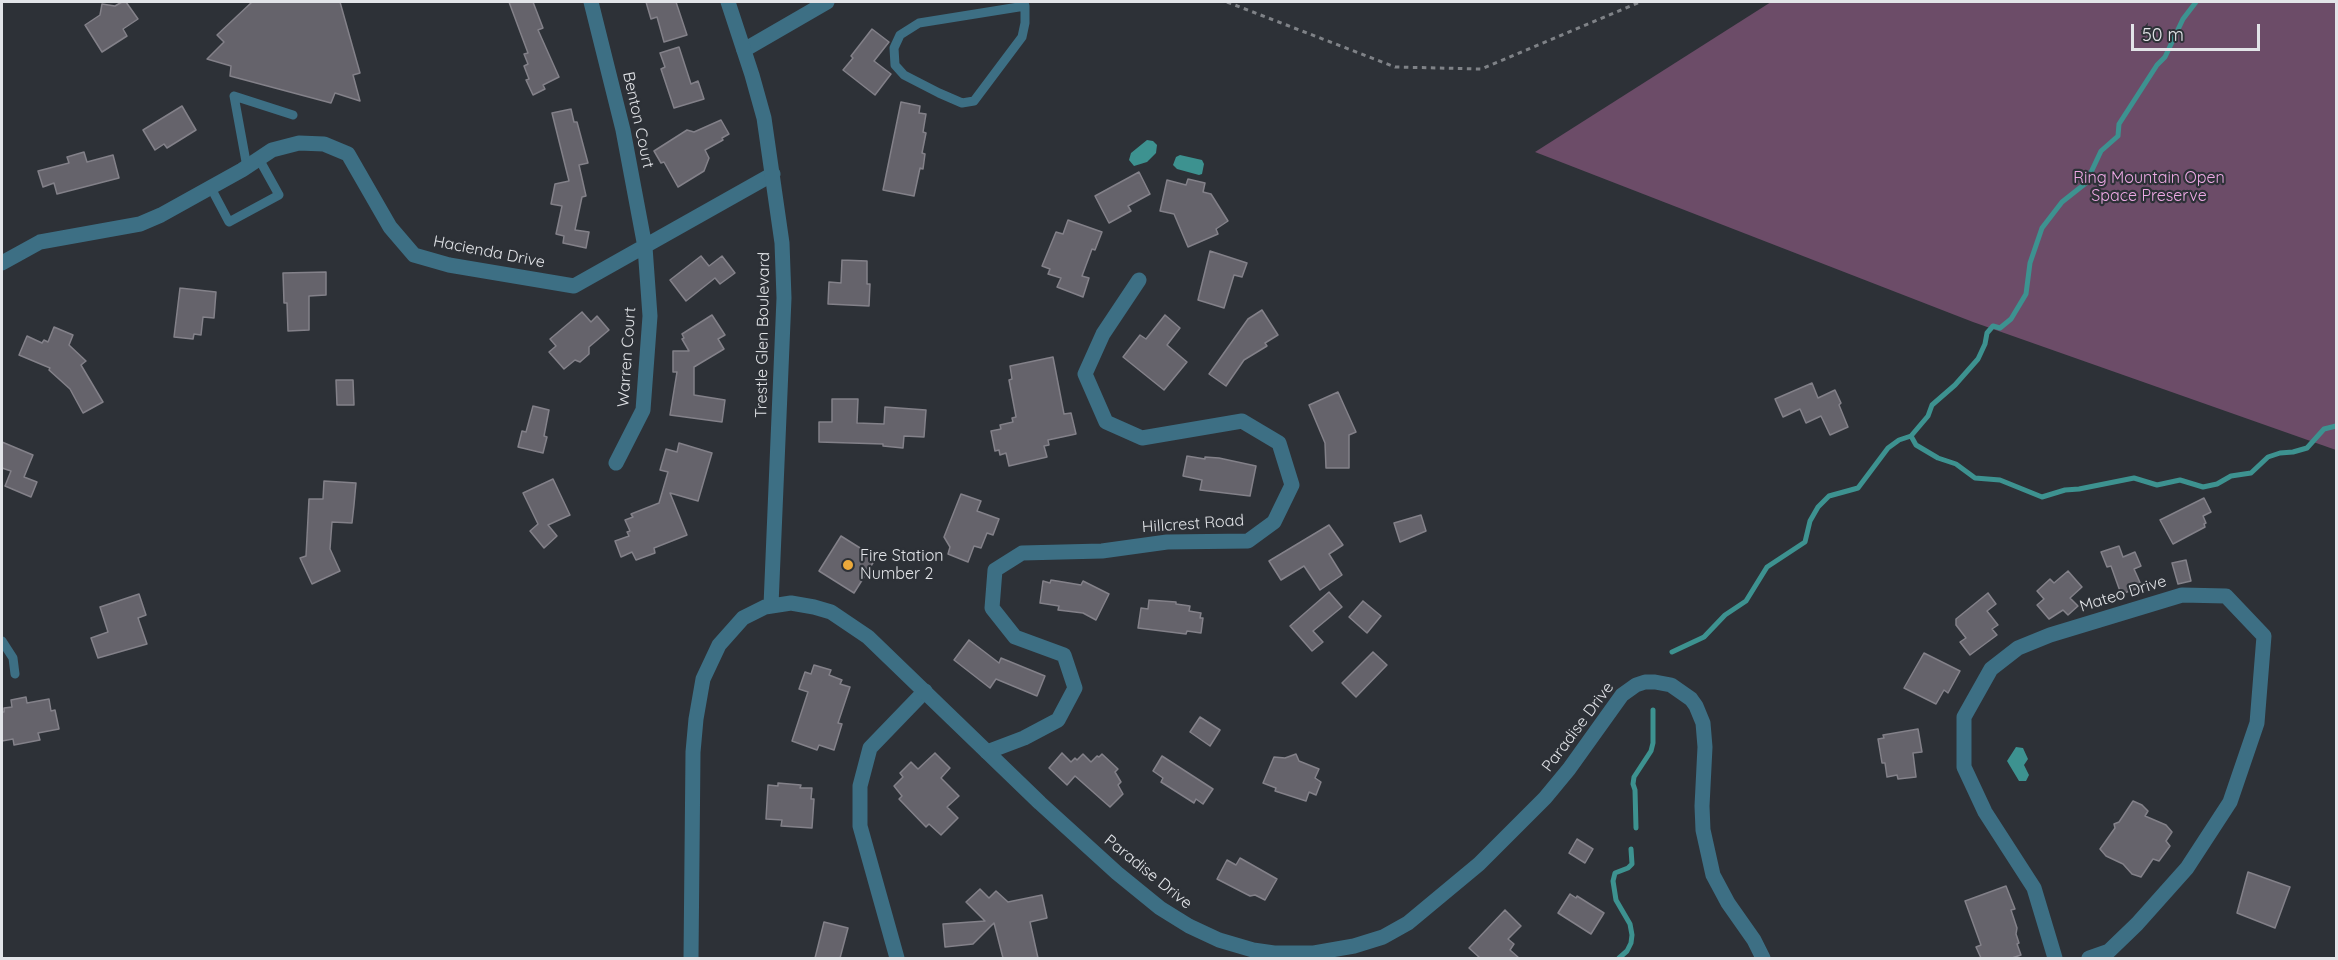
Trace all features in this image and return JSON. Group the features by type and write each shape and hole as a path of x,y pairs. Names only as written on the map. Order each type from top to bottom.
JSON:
{"street":[{"name":"Benton Court","path":"591,2 623,130 645,248"},
{"name":"Trestle Glen Boulevard","path":"728,2 761,107 782,243 784,298 771,605"},
{"path":"744,50 827,2"},
{"name":"Hacienda Drive","path":"2,263 40,242 140,224 211,188 272,150 299,143 324,144 348,154 390,227 414,255 449,265 574,286 773,174"},
{"name":"Warren Court","path":"616,463 643,410 650,316 645,248"},
{"name":"Hillcrest Road","path":"987,752 1024,738 1058,720 1075,688 1064,655 1015,637 992,608 995,570 1022,553 1102,551 1167,542 1248,541 1274,522 1292,485 1279,443 1242,421 1142,438 1106,422 1085,374 1102,334 1139,280"},
{"name":"Mateo Drive","path":"2055,958 2034,888 1985,812 1964,767 1965,717 1991,669 2018,648 2050,635 2181,595 2226,596 2264,636 2257,723 2230,802 2187,868 2137,924 2109,951 2089,958"},
{"name":"Paradise Drive","path":"691,958 693,752 699,695 712,658 728,633 749,614 771,605 805,605 838,616 868,638 1117,873 1175,918 1204,934 1245,948 1280,953 1314,953 1364,944 1392,933 1415,918 1479,864 1545,798 1569,769 1622,695 1636,685 1646,682 1663,683 1685,693 1699,714 1705,747 1702,806 1703,830 1709,864 1718,886 1754,940 1763,958"},
{"path":"897,958 860,826 860,786 870,748 925,691"}],"lane":[{"path":"1025,4 1022,37 974,101 962,103 939,93 903,75 895,65 894,48 900,35 919,23 1025,4"},
{"path":"211,188 230,222 279,195 253,163 234,96 293,115"},
{"path":"2,641 13,658 15,674"}],"path":[{"path":"1227,2 1395,67 1480,69 1640,2"}],"green space":[{"name":"Ring Mountain Open Space Preserve","path":"1771,2 2336,2 2336,450 1973,322 1535,152"}],"water":[{"path":"1147,140 1157,145 1156,153 1147,162 1134,166 1129,160 1131,153"},
{"path":"1180,155 1202,160 1204,164 1202,174 1177,169 1173,165 1176,157"},
{"path":"2016,747 2023,748 2028,759 2024,765 2029,775 2026,781 2019,781 2007,761"}],"building":[{"path":"126,2 138,19 123,29 127,36 102,52 85,25 100,15 102,4 115,6"},
{"path":"252,2 340,2 360,73 353,75 360,101 335,93 331,103 230,76 231,66 207,59 224,42 217,35"},
{"path":"509,2 533,2 543,28 538,30 559,77 543,85 545,89 533,95 526,80 529,79 524,66 528,64 524,54 528,53"},
{"path":"646,2 676,2 687,35 664,42 657,17 651,19"},
{"path":"872,29 889,42 874,61 891,74 875,95 843,70"},
{"path":"679,47 691,84 698,81 704,99 674,108 661,69 665,67 660,53"},
{"path":"901,102 920,106 919,113 926,114 923,132 926,133 922,153 925,154 923,169 920,168 914,196 883,190"},
{"path":"182,106 196,130 167,148 164,144 155,150 143,130"},
{"path":"571,109 574,122 577,122 588,163 579,165 586,196 582,197 575,230 589,232 586,248 563,243 564,236 556,234 562,206 551,204 555,184 569,181 552,113"},
{"path":"721,120 729,134 705,150 709,158 704,171 678,187 664,162 661,163 654,151 687,130 694,132"},
{"path":"84,152 87,162 113,155 119,178 57,194 54,183 43,187 38,171 69,163 67,157"},
{"path":"1139,172 1150,194 1128,206 1131,211 1109,223 1095,196"},
{"path":"1188,179 1205,183 1203,192 1211,194 1228,221 1216,229 1218,234 1188,247 1174,214 1160,211 1167,180 1186,185"},
{"path":"1068,220 1102,232 1095,250 1092,249 1082,276 1089,278 1083,297 1057,287 1061,278 1048,274 1050,269 1042,266 1056,232 1063,234"},
{"path":"1210,251 1247,263 1242,277 1234,275 1224,308 1198,300"},
{"path":"701,256 709,266 722,256 735,273 720,284 715,278 686,301 670,280"},
{"path":"842,260 867,261 867,284 870,284 869,306 828,304 829,282 841,283"},
{"path":"326,272 326,295 309,296 309,330 288,331 283,273"},
{"path":"180,288 216,292 214,318 203,317 201,335 194,334 193,339 174,337"},
{"path":"1262,310 1278,335 1265,343 1267,346 1244,360 1226,386 1209,374 1248,319"},
{"path":"582,312 591,322 597,316 609,330 589,347 589,354 580,362 575,360 564,369 549,352 556,346 550,339"},
{"path":"712,315 725,335 718,339 724,349 694,367 694,395 725,400 722,422 670,415 677,372 673,372 673,351 689,351 682,339 684,338 682,334"},
{"path":"1165,315 1180,328 1167,345 1187,362 1164,390 1123,357 1140,335 1146,339"},
{"path":"54,327 73,335 69,345 86,361 81,365 103,402 83,413 70,389 49,370 50,368 19,355 27,336 42,343 44,340 48,342"},
{"path":"1053,357 1064,414 1071,413 1076,434 1048,440 1049,445 1044,446 1047,457 1009,466 1006,453 1000,455 999,450 995,451 991,431 1001,429 1000,425 1013,422 1012,418 1016,417 1009,380 1012,379 1010,366"},
{"path":"336,380 353,380 354,405 337,405"},
{"path":"1812,383 1818,398 1835,390 1848,427 1830,435 1821,416 1806,423 1800,409 1783,417 1775,399"},
{"path":"1338,392 1356,432 1349,435 1349,468 1326,468 1325,443 1309,405"},
{"path":"832,399 858,399 857,423 884,424 885,407 926,410 924,437 904,436 903,448 883,446 883,444 819,442 819,422 832,422"},
{"path":"533,406 549,410 543,453 518,447 522,431 526,432"},
{"path":"2,442 33,455 24,477 37,482 31,497 5,486 11,471 2,468"},
{"path":"679,443 712,453 698,501 670,493 687,535 654,548 655,553 636,560 632,552 621,557 615,541 629,536 627,532 630,531 625,520 633,517 631,514 659,503 668,472 660,470 666,449 677,452"},
{"path":"1187,456 1205,459 1205,457 1219,458 1256,466 1250,496 1200,490 1202,480 1183,476"},
{"path":"553,479 570,515 548,525 557,536 544,548 530,531 538,524 523,493"},
{"path":"324,481 356,483 352,523 332,522 330,549 340,571 312,584 300,558 306,556 309,499 323,499"},
{"path":"961,494 981,501 977,511 999,519 993,535 987,533 981,548 974,546 968,562 948,554 950,547 944,537"},
{"path":"2204,498 2211,512 2203,516 2205,527 2173,544 2160,520"},
{"path":"1421,515 1426,531 1400,542 1394,523"},
{"path":"1329,525 1343,545 1329,554 1342,575 1320,590 1304,566 1281,580 1269,561"},
{"path":"841,536 876,558 854,593 819,571"},
{"path":"2119,546 2123,557 2135,552 2141,566 2134,569 2142,587 2121,594 2111,566 2107,567 2101,552"},
{"path":"2186,560 2191,581 2178,584 2172,563"},
{"path":"2068,571 2082,587 2070,598 2078,606 2068,615 2063,610 2049,619 2037,605 2044,599 2037,591 2050,579 2054,583"},
{"path":"1051,580 1081,585 1083,581 1109,594 1096,620 1083,613 1058,610 1059,606 1040,603 1043,581 1050,583"},
{"path":"1329,592 1342,607 1313,631 1323,642 1312,651 1290,626"},
{"path":"1988,593 1996,604 1987,611 1998,625 1992,629 1997,635 1970,655 1960,642 1966,638 1956,625 1956,619"},
{"path":"139,594 146,615 138,618 147,644 98,658 91,638 108,632 100,607"},
{"path":"1149,600 1176,602 1176,604 1190,606 1189,611 1201,613 1200,618 1203,618 1201,633 1187,631 1186,634 1138,628 1141,608 1148,609"},
{"path":"1363,601 1381,616 1367,633 1349,617"},
{"path":"969,640 999,663 1001,658 1045,676 1037,696 996,679 990,688 954,660"},
{"path":"1373,652 1387,665 1356,697 1342,683"},
{"path":"1924,653 1960,671 1948,693 1944,690 1936,704 1904,688"},
{"path":"814,665 831,670 829,675 842,680 840,684 850,687 838,723 842,724 834,750 819,745 817,750 792,741 808,692 799,689 805,672 811,674"},
{"path":"26,697 27,703 49,699 51,711 55,710 59,729 38,733 40,740 14,745 13,739 2,741 4,708 12,707 11,700"},
{"path":"1200,717 1220,730 1210,746 1190,732"},
{"path":"1918,729 1922,752 1913,753 1916,777 1898,779 1897,775 1887,777 1878,739 1884,738 1883,735"},
{"path":"935,753 950,768 941,778 959,796 947,807 958,818 941,835 929,824 926,827 899,799 902,796 894,786 903,777 900,773 911,762 918,769"},
{"path":"1062,753 1071,762 1083,754 1091,762 1102,754 1118,769 1115,772 1121,782 1118,785 1123,794 1110,807 1075,776 1067,785 1049,768"},
{"path":"1296,754 1299,761 1319,769 1315,778 1321,782 1316,795 1309,792 1306,801 1275,791 1276,788 1263,783 1274,757 1285,758"},
{"path":"1162,756 1213,789 1203,804 1196,799 1194,803 1161,782 1163,778 1153,771"},
{"path":"778,783 812,788 811,799 814,799 812,828 781,826 782,820 766,819 768,785 778,786"},
{"path":"2133,801 2148,811 2145,816 2166,825 2172,832 2166,841 2170,846 2159,861 2153,859 2141,877 2132,874 2123,864 2106,856 2100,849 2115,828 2114,824 2119,822"},
{"path":"1577,839 1593,849 1585,863 1569,853"},
{"path":"1240,858 1277,879 1265,900 1255,895 1250,896 1217,879 1227,860 1236,865"},
{"path":"2248,872 2290,887 2275,928 2237,913"},
{"path":"2006,886 2015,909 2011,910 2017,928 2019,943 2017,944 2021,955 2012,958 1981,958 1976,947 1981,945 1965,901"},
{"path":"980,889 989,898 996,891 1008,902 1042,895 1047,918 1030,922 1038,958 1003,958 994,923 973,944 945,947 943,924 985,921 966,902"},
{"path":"1570,894 1604,913 1591,934 1558,913"},
{"path":"1505,910 1521,926 1508,939 1514,944 1510,950 1519,958 1480,958 1469,948"},
{"path":"824,922 848,928 840,958 815,958"}],"waterway":[{"path":"1672,652 1704,637 1725,615 1746,601 1767,567 1805,542 1810,521 1818,507 1829,496 1858,488 1888,448 1899,440 1911,436 1928,416 1932,405 1955,385 1978,359 1987,333 1993,326 2000,328 2011,319 2026,294 2030,263 2042,228 2062,202 2086,183 2101,151 2118,136 2119,124 2157,65 2165,57 2183,19 2196,2"},
{"path":"1911,436 1916,445 1938,458 1956,464 1975,478 2000,480 2042,497 2065,490 2134,478 2157,485 2180,480 2203,487 2217,484 2231,476 2251,473 2268,457 2307,448 2324,429 2336,426"},
{"path":"1636,828 1634,777 1651,751 1653,710"},
{"path":"1619,958 1627,951 1632,935 1630,924 1616,900 1613,881 1615,873 1632,864 1631,849"}],"place":[{"name":"Fire Station Number 2","path":"848,565"}]}
